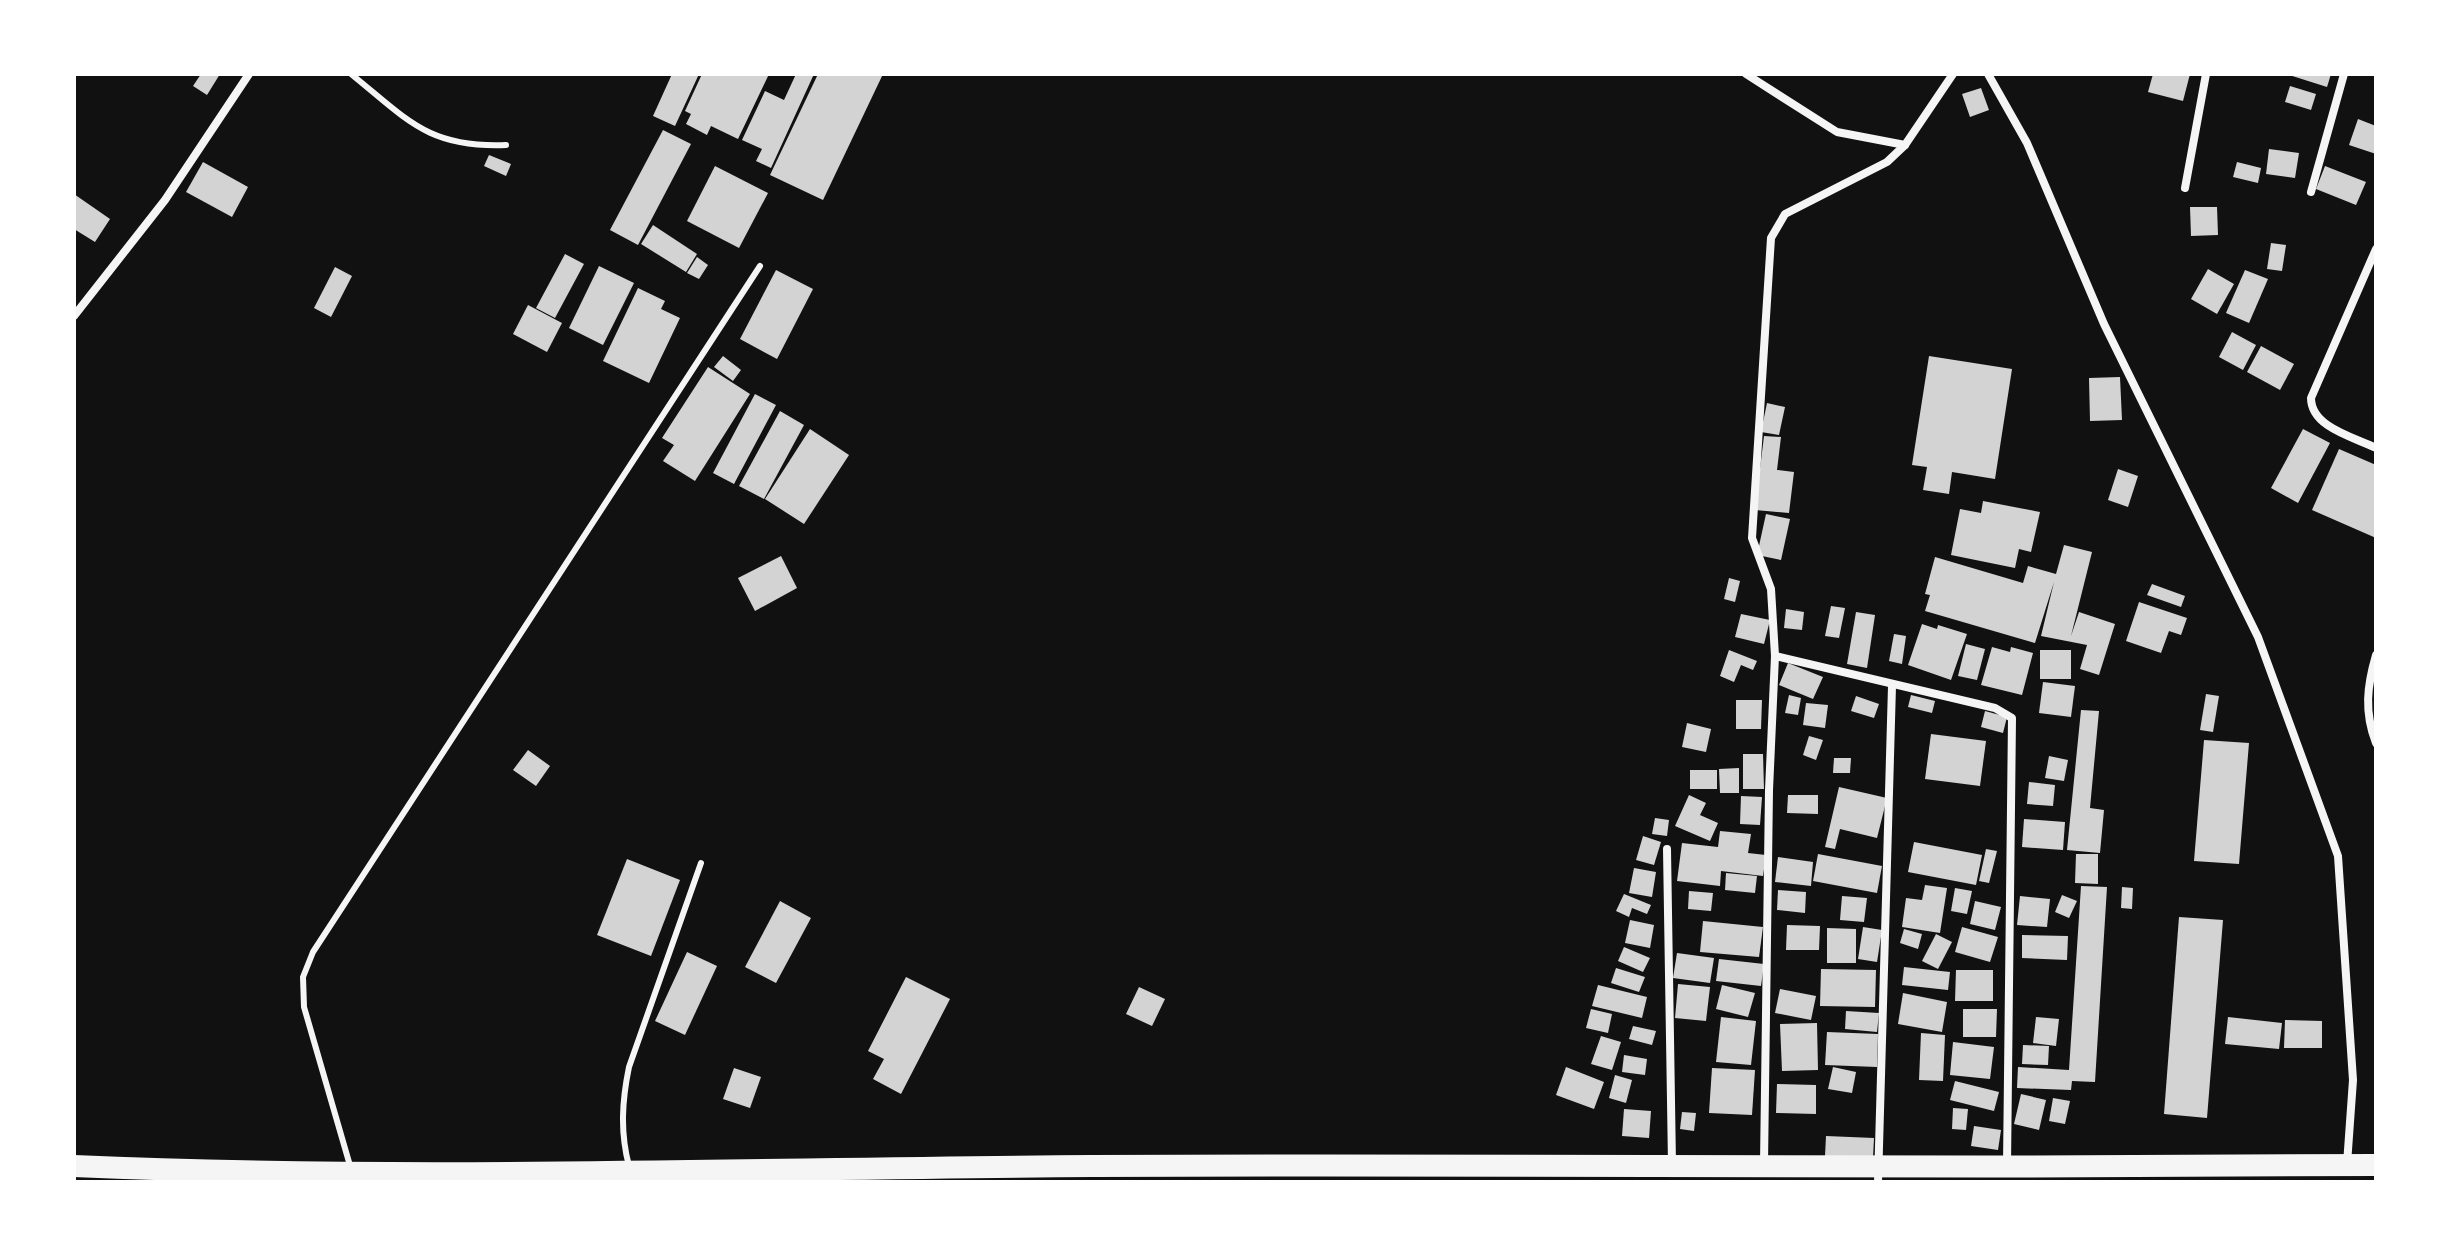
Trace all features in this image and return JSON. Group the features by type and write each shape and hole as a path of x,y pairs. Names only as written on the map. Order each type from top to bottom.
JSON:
{"highway":[{"path":"74,1166 352,1173 630,1169 1324,1173 1764,1168 1879,1174 2007,1166 2376,1165"}],"street":[{"path":"74,316 165,200 249,74"},
{"path":"1746,74 1837,132 1905,145"},
{"path":"1764,1168 1769,790 1775,656 1771,589 1752,538 1771,238 1785,214 1887,162 1905,145 1953,74"},
{"path":"1988,74 2027,143 2104,324 2258,637 2338,856 2353,1080 2347,1166"},
{"path":"2185,188 2206,74"},
{"path":"2311,192 2344,74"},
{"path":"2376,249 2311,398 2311,409 2318,420 2376,448"},
{"path":"2376,655 2367,697 2376,743"},
{"path":"1775,656 1995,708 2012,718 2007,1166"},
{"path":"1879,1174 1892,686"},
{"path":"1667,849 1672,1169"}],"lane":[{"path":"351,74 424,133 454,144 506,145"},
{"path":"352,1173 304,1007 303,977 313,952 760,266"},
{"path":"630,1169 623,1144 623,1098 629,1067 701,863"}],"building":[{"path":"201,74 220,74 207,95 193,86"},
{"path":"672,74 699,74 675,126 653,116"},
{"path":"702,74 769,74 738,139 711,126 707,135 686,124 691,114 685,111"},
{"path":"796,74 814,74 771,168 756,161 762,149 742,140 765,91 784,100"},
{"path":"818,74 883,74 823,200 770,175"},
{"path":"2153,74 2190,74 2183,101 2148,92"},
{"path":"2286,74 2331,74 2327,87"},
{"path":"2290,86 2316,94 2311,110 2285,102"},
{"path":"1981,88 1989,110 1970,117 1962,94"},
{"path":"2358,119 2376,126 2376,154 2349,145"},
{"path":"663,130 691,144 638,245 610,230"},
{"path":"2269,149 2299,153 2295,178 2266,174"},
{"path":"489,155 511,164 506,176 484,166"},
{"path":"203,162 248,187 232,217 186,192"},
{"path":"2237,162 2261,168 2258,183 2233,177"},
{"path":"715,166 768,193 739,248 687,221"},
{"path":"2325,166 2366,182 2356,205 2316,189"},
{"path":"74,194 110,219 95,242 74,229"},
{"path":"2190,207 2217,207 2218,235 2191,236"},
{"path":"653,225 697,254 686,272 641,244"},
{"path":"2271,243 2286,245 2282,271 2267,269"},
{"path":"565,254 584,264 555,318 536,308"},
{"path":"697,257 708,265 699,279 687,273"},
{"path":"599,266 634,283 603,345 569,328"},
{"path":"335,267 352,276 331,317 314,308"},
{"path":"2208,269 2234,284 2217,314 2191,299"},
{"path":"776,270 813,289 777,359 740,339"},
{"path":"2245,270 2268,279 2249,323 2226,313"},
{"path":"638,288 665,301 661,309 680,318 649,383 603,361"},
{"path":"528,305 562,323 547,352 513,334"},
{"path":"2232,332 2256,345 2243,370 2219,357"},
{"path":"2261,346 2294,364 2280,390 2247,372"},
{"path":"723,356 741,370 733,381 714,367"},
{"path":"1929,356 2012,369 1995,479 1952,472 1949,494 1923,490 1927,467 1912,465"},
{"path":"708,367 750,394 695,481 663,461 674,445 662,438"},
{"path":"2120,377 2122,420 2090,421 2089,378"},
{"path":"755,394 776,405 734,484 713,473"},
{"path":"1767,403 1785,407 1779,435 1761,432"},
{"path":"780,411 804,425 764,499 739,486"},
{"path":"810,429 849,455 804,524 765,499"},
{"path":"2303,429 2330,443 2298,503 2271,488"},
{"path":"1764,436 1781,437 1777,470 1794,472 1789,513 1755,510"},
{"path":"2339,449 2376,465 2376,538 2312,510"},
{"path":"2118,469 2138,476 2128,507 2108,500"},
{"path":"1983,501 2040,512 2031,552 2019,549 2015,568 1951,555 1960,509 1981,513"},
{"path":"1766,514 1790,519 1781,560 1757,555"},
{"path":"2064,545 2092,552 2071,636 2079,612 2115,624 2099,675 2080,669 2087,645 2041,636 2054,582 2035,643 1925,611 1930,595 1925,594 1935,557 2023,583 2028,566 2056,574"},
{"path":"781,556 797,588 755,611 738,578"},
{"path":"1729,578 1740,581 1735,602 1724,599"},
{"path":"2152,584 2185,596 2181,607 2147,595"},
{"path":"2139,602 2187,618 2181,635 2169,631 2161,653 2126,641"},
{"path":"1831,606 1845,608 1839,638 1825,636"},
{"path":"1786,609 1804,612 1802,630 1784,628"},
{"path":"1856,612 1875,615 1867,668 1847,664"},
{"path":"1741,614 1770,620 1764,644 1735,637"},
{"path":"1922,624 1937,629 1938,625 1967,634 1951,680 1908,665"},
{"path":"1894,634 1906,636 1902,664 1889,661"},
{"path":"1966,644 1985,649 1977,680 1958,676"},
{"path":"1992,647 2010,652 2011,647 2033,653 2022,695 1981,685"},
{"path":"1729,650 1757,661 1753,670 1741,665 1734,682 1720,676"},
{"path":"2040,650 2071,650 2071,679 2040,679"},
{"path":"1788,663 1823,677 1813,699 1779,685"},
{"path":"2043,682 2075,686 2071,717 2039,713"},
{"path":"2206,694 2219,696 2213,732 2200,730"},
{"path":"1789,695 1801,698 1798,715 1785,713"},
{"path":"1911,695 1935,701 1932,713 1908,707"},
{"path":"1856,696 1879,704 1874,718 1851,711"},
{"path":"1736,700 1762,700 1761,729 1736,729"},
{"path":"1806,703 1828,705 1825,728 1803,725"},
{"path":"2081,710 2099,711 2090,808 2104,810 2100,853 2067,850"},
{"path":"1985,711 2007,717 2003,733 1981,727"},
{"path":"1687,723 1711,729 1706,752 1682,747"},
{"path":"1931,734 1986,741 1980,786 1925,779"},
{"path":"1809,736 1823,740 1816,760 1803,755"},
{"path":"2204,740 2249,743 2239,864 2194,861"},
{"path":"528,750 550,766 536,786 513,770"},
{"path":"1743,754 1763,754 1764,789 1743,789"},
{"path":"2049,756 2068,760 2064,781 2045,778"},
{"path":"1834,758 1851,758 1850,773 1833,773"},
{"path":"1739,768 1739,793 1720,793 1719,769"},
{"path":"1690,770 1717,770 1717,789 1690,789"},
{"path":"2029,782 2055,785 2053,806 2027,804"},
{"path":"1839,787 1887,798 1877,838 1840,829 1835,849 1825,847"},
{"path":"1689,795 1706,803 1700,815 1718,823 1710,841 1675,826"},
{"path":"1788,795 1818,795 1818,814 1787,813"},
{"path":"1741,796 1762,797 1760,825 1740,824"},
{"path":"1655,818 1669,820 1667,836 1652,834"},
{"path":"2024,819 2065,822 2063,850 2022,847"},
{"path":"1720,831 1751,834 1748,853 1766,855 1763,876 1721,871 1720,886 1677,881 1682,843 1718,847"},
{"path":"1643,836 1661,842 1654,865 1636,860"},
{"path":"1914,842 1982,855 1976,885 1908,872"},
{"path":"1986,849 1997,851 1989,883 1979,881"},
{"path":"1818,854 1882,866 1877,893 1813,881"},
{"path":"2076,854 2098,854 2098,884 2075,883"},
{"path":"1778,857 1813,862 1811,886 1775,882"},
{"path":"627,859 680,880 651,956 597,935"},
{"path":"1634,868 1656,872 1652,897 1629,893"},
{"path":"1726,873 1757,876 1755,893 1725,890"},
{"path":"1925,885 1947,888 1940,933 1902,927 1906,898 1922,900"},
{"path":"2081,886 2107,887 2095,1082 2072,1081 2071,1090 2017,1088 2018,1067 2069,1070"},
{"path":"2122,887 2133,888 2132,909 2121,908"},
{"path":"1955,888 1972,891 1967,914 1951,911"},
{"path":"1778,890 1806,892 1805,913 1777,910"},
{"path":"1689,891 1713,893 1711,911 1688,909"},
{"path":"1624,894 1651,905 1647,914 1632,908 1629,917 1616,911"},
{"path":"2062,895 2077,901 2069,918 2055,912"},
{"path":"1842,896 1867,898 1864,922 1840,920"},
{"path":"2020,896 2050,899 2047,927 2017,925"},
{"path":"780,901 811,918 776,983 745,967"},
{"path":"1975,901 2001,907 1995,930 1970,924"},
{"path":"2179,917 2223,920 2207,1118 2164,1114"},
{"path":"1630,920 1654,925 1650,948 1625,943"},
{"path":"1703,921 1763,927 1759,957 1700,952"},
{"path":"1787,925 1820,926 1819,950 1786,950"},
{"path":"1863,927 1882,930 1877,962 1858,959"},
{"path":"1962,927 1998,937 1990,962 1955,952"},
{"path":"1827,928 1856,929 1856,963 1827,963"},
{"path":"1904,929 1922,934 1918,949 1900,943"},
{"path":"1936,934 1952,942 1938,969 1922,961"},
{"path":"2022,935 2068,936 2067,960 2022,958"},
{"path":"1624,947 1650,958 1643,972 1618,961"},
{"path":"687,952 717,966 685,1035 655,1021"},
{"path":"1677,953 1714,958 1710,983 1673,978"},
{"path":"1719,959 1764,964 1761,986 1716,981"},
{"path":"1904,967 1950,972 1948,990 1902,985"},
{"path":"1616,968 1645,977 1639,992 1611,983"},
{"path":"1821,969 1876,970 1875,1007 1820,1006"},
{"path":"1956,970 1993,970 1993,1001 1955,1001"},
{"path":"906,977 950,999 901,1094 873,1079 884,1059 868,1051"},
{"path":"1678,984 1710,987 1706,1021 1675,1018"},
{"path":"1598,985 1647,997 1642,1018 1592,1006"},
{"path":"1722,985 1755,993 1748,1017 1716,1009"},
{"path":"1139,987 1165,999 1152,1026 1126,1014"},
{"path":"1780,989 1816,996 1811,1020 1775,1013"},
{"path":"1903,993 1947,1002 1942,1032 1898,1024"},
{"path":"1591,1009 1612,1014 1608,1033 1586,1028"},
{"path":"1963,1009 1997,1009 1996,1037 1963,1037"},
{"path":"1846,1011 1879,1013 1877,1032 1845,1029"},
{"path":"1721,1017 1756,1021 1751,1065 1716,1062"},
{"path":"2036,1017 2059,1019 2056,1046 2033,1043"},
{"path":"2228,1017 2282,1023 2279,1049 2225,1044"},
{"path":"2285,1020 2322,1021 2322,1048 2284,1048"},
{"path":"1817,1023 1818,1070 1782,1071 1780,1024"},
{"path":"1633,1026 1656,1031 1652,1045 1629,1039"},
{"path":"1827,1032 1878,1034 1877,1067 1825,1065"},
{"path":"1921,1033 1945,1035 1943,1081 1919,1080"},
{"path":"1601,1036 1621,1042 1612,1070 1591,1064"},
{"path":"1953,1042 1994,1047 1990,1079 1950,1075"},
{"path":"2023,1045 2049,1046 2048,1065 2022,1064"},
{"path":"1624,1055 1647,1059 1645,1075 1622,1072"},
{"path":"1566,1067 1604,1082 1594,1109 1556,1095"},
{"path":"1833,1067 1856,1072 1852,1093 1828,1089"},
{"path":"734,1068 761,1077 750,1108 723,1099"},
{"path":"1712,1068 1755,1070 1752,1115 1709,1113"},
{"path":"1615,1075 1632,1080 1626,1103 1609,1098"},
{"path":"1955,1081 1999,1092 1994,1111 1950,1100"},
{"path":"1777,1084 1816,1085 1816,1114 1776,1113"},
{"path":"2021,1094 2046,1100 2039,1130 2014,1124"},
{"path":"2053,1098 2070,1101 2065,1124 2049,1121"},
{"path":"1953,1108 1968,1109 1966,1130 1952,1129"},
{"path":"1624,1109 1651,1111 1649,1138 1622,1136"},
{"path":"1682,1112 1696,1113 1694,1131 1680,1129"},
{"path":"1974,1126 2001,1130 1998,1150 1971,1146"},
{"path":"1826,1136 1874,1138 1873,1158 1825,1156"}]}
